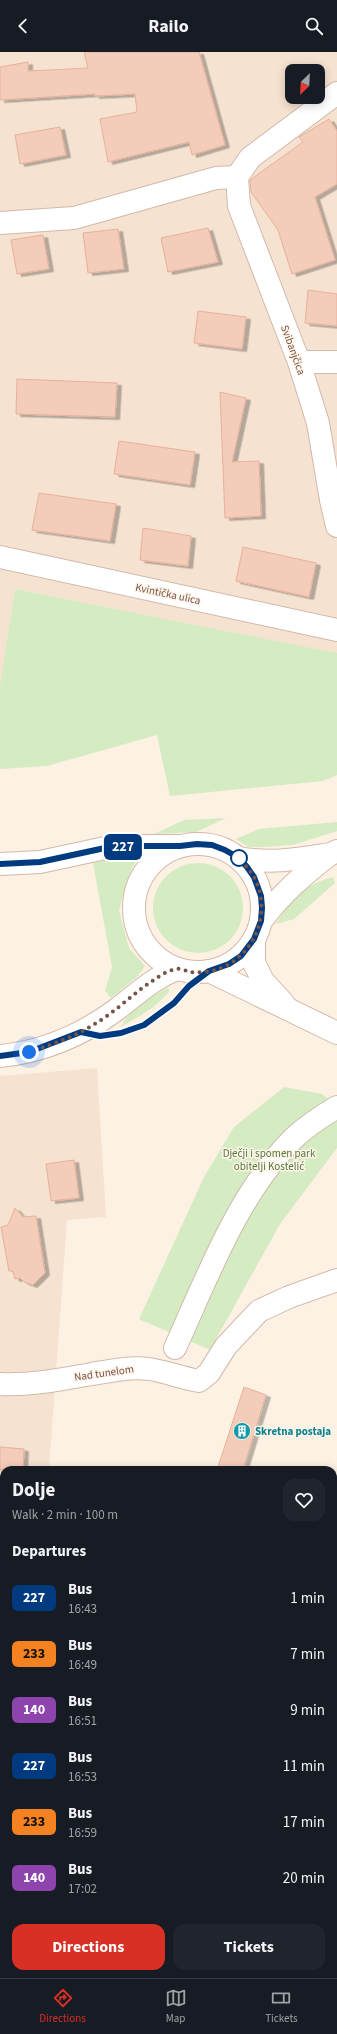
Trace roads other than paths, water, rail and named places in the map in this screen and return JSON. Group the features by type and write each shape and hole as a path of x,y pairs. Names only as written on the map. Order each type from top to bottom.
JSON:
{"street":[{"path":"0,223 74,218 216,178 237,177 250,158 337,93"},
{"name":"Svibanjčica","path":"237,177 239,206 299,362 318,423 337,526"},
{"path":"299,362 337,362"},
{"name":"Kvintička ulica","path":"0,557 337,630"},
{"path":"0,864 40,862 105,848 133,846 212,845 239,858 257,862 278,862 334,852"},
{"path":"180,846 159,857 149,866 140,879 133,907 137,928 144,943 163,962 177,969 191,972 209,971 229,964 241,956 275,902 293,883 334,852"},
{"path":"239,858 254,877 261,896 254,963 263,981 274,995 292,1012"},
{"path":"0,1056 29,1052 81,1032 100,1021 157,977 177,969"},
{"path":"209,971 337,1033"},
{"path":"175,1348 227,1237 257,1185 279,1155 295,1138 309,1125 337,1107"},
{"name":"Nad tunelom","path":"0,1384 23,1385 124,1368 155,1368 199,1381 209,1373 226,1346 259,1311 289,1297 337,1280"}],"place":[{"name":"Skretna postaja","path":"242,1431"}],"park label":[{"name":"Dječji i spomen park obitelji Kostelić","path":"269,1159"}]}
